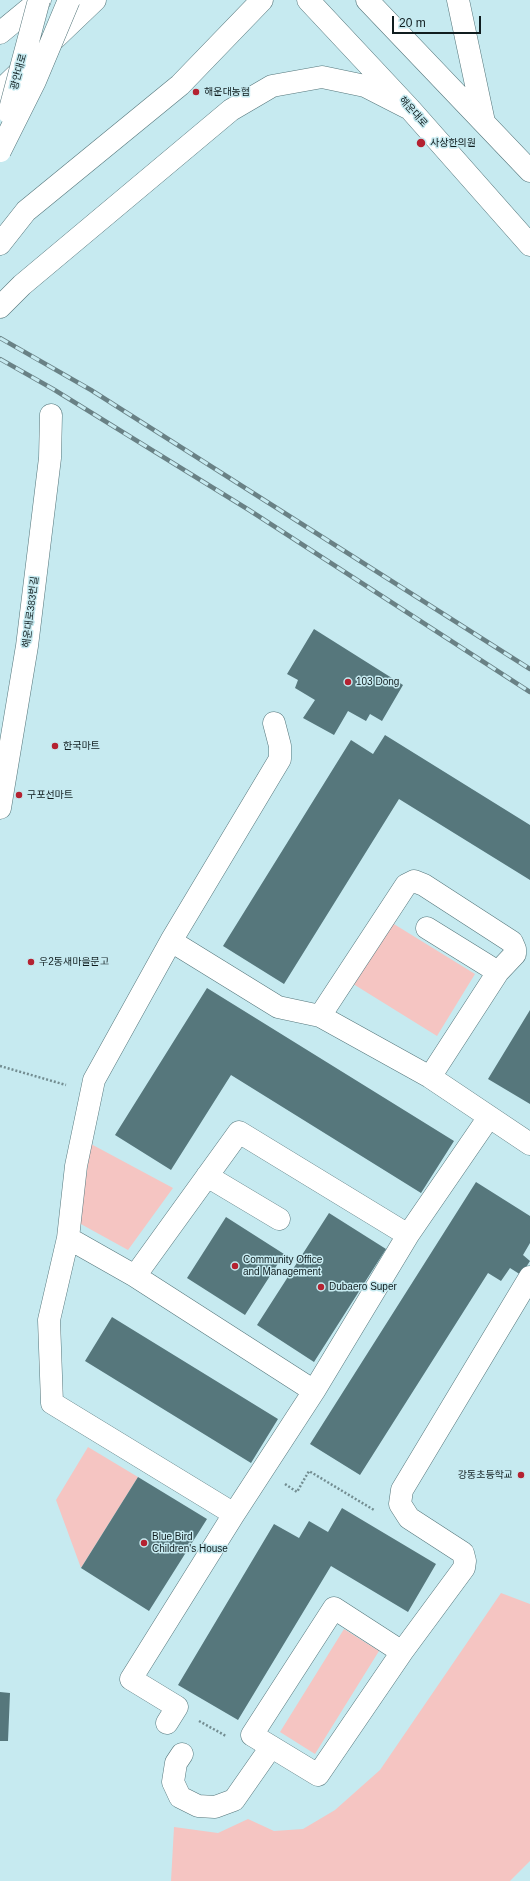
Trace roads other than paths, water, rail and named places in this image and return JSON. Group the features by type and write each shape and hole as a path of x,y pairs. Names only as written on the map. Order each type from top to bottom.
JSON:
{"main road":[{"path":"0,33 39,0"},
{"name":"광안대로","path":"0,145 39,0"},
{"path":"0,151 35,81 69,0"},
{"path":"0,91 95,0"},
{"path":"0,244 26,211 180,85 262,0"},
{"name":"해운대로","path":"308,0 410,109 530,245"},
{"path":"367,0 530,172"},
{"path":"458,0 484,122"},
{"path":"0,307 22,285 231,110 272,86 322,77 365,86 410,109"},
{"name":"해운대로383번길","path":"0,808 27,646 50,458 51,415"},
{"path":"234,1514 52,1403 50,1320 68,1238 76,1166 94,1080 171,941 280,759 280,746 274,723"},
{"path":"320,1016 406,885 414,881 424,885 512,942 515,949 515,954 498,972 430,1077"},
{"path":"427,928 498,972"},
{"path":"171,941 278,1007 320,1016 430,1077 530,1144"},
{"path":"172,1715 132,1679 234,1514 314,1391 408,1235 489,1117"},
{"path":"135,1276 239,1132 408,1235"},
{"path":"207,1176 279,1219"},
{"path":"68,1238 135,1276 314,1391"},
{"path":"402,1652 334,1608 252,1735 318,1775 402,1652 464,1568 465,1561 463,1552 409,1518 400,1504 402,1490 530,1277"},
{"path":"182,1754 176,1764 173,1782 180,1797 198,1806 215,1807 234,1800 271,1747"}],"railway":[{"path":"0,338 91,390 530,669"},
{"path":"0,359 53,389 249,510 530,692"}],"place":[{"name":"해운대농협","path":"196,92"},
{"name":"사상한의원","path":"421,143"},
{"name":"103 Dong","path":"348,682"},
{"name":"한국마트","path":"55,746"},
{"name":"구포선마트","path":"19,795"},
{"name":"우2동새마을문고","path":"31,962"},
{"name":"Community Office and Management","path":"235,1266"},
{"name":"Dubaero Super","path":"321,1287"},
{"name":"강동초등학교","path":"521,1475"},
{"name":"Blue Bird Children's House","path":"144,1543"}]}
